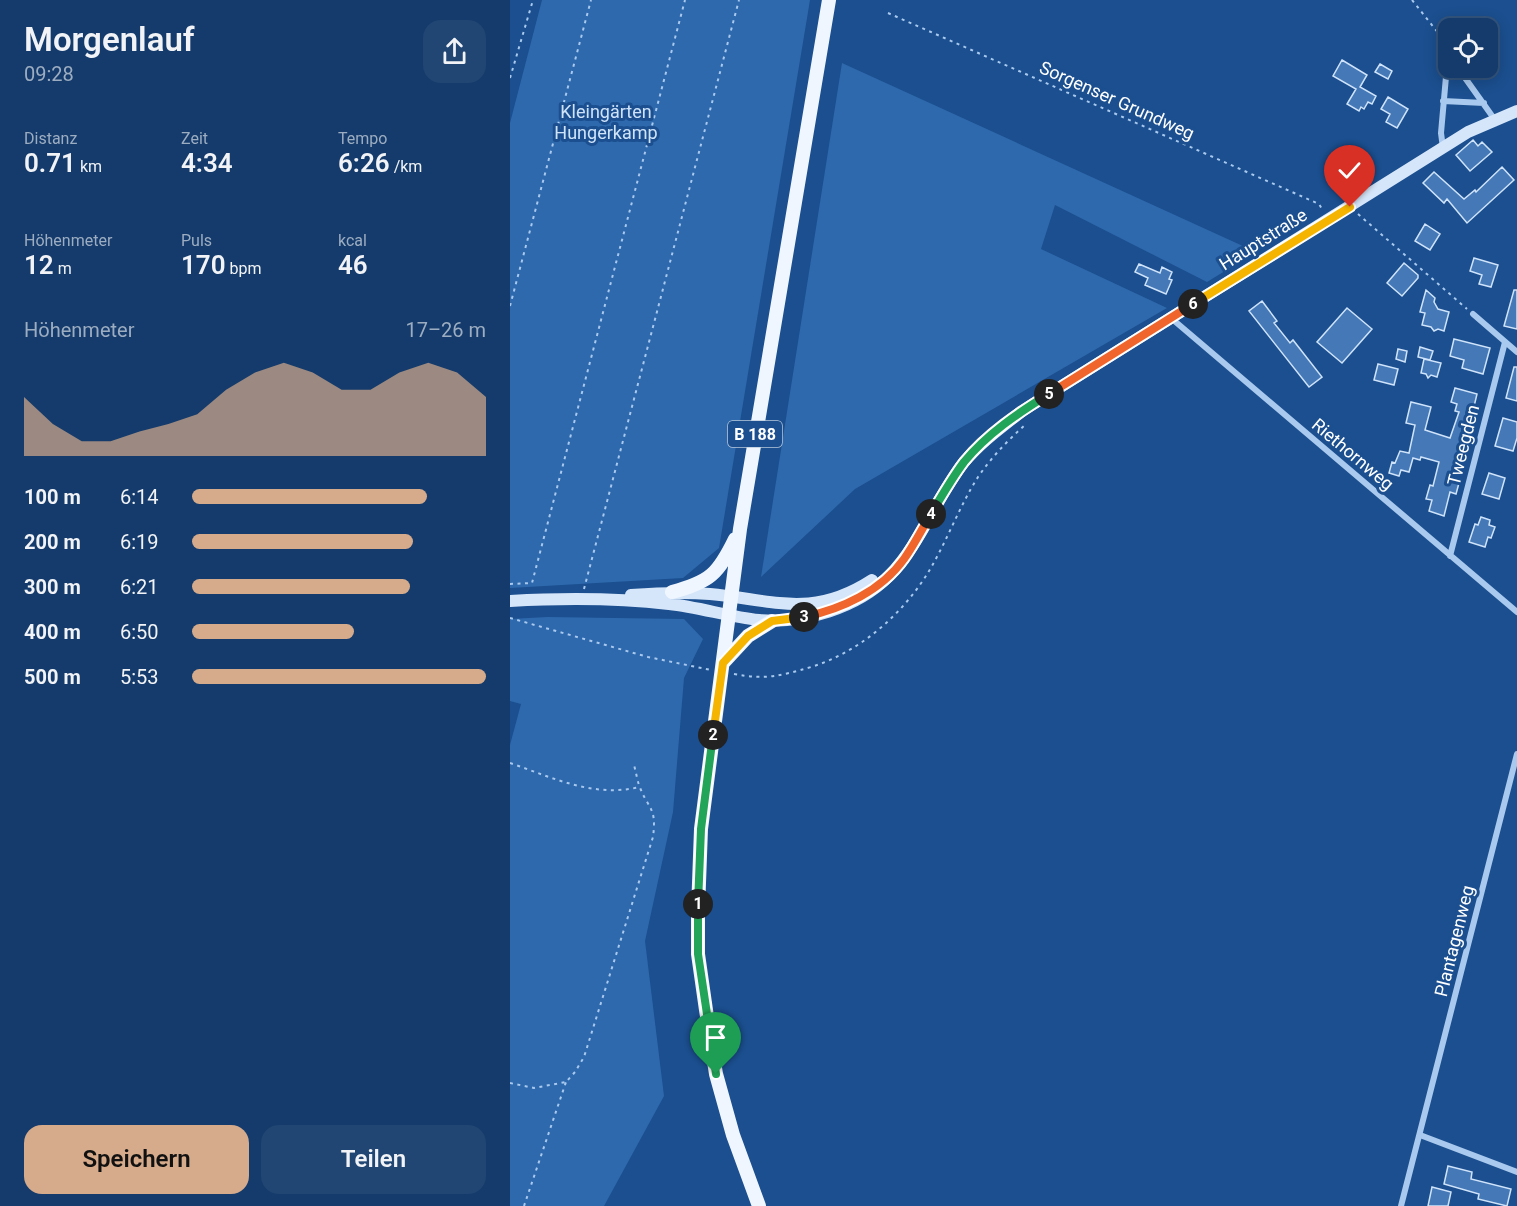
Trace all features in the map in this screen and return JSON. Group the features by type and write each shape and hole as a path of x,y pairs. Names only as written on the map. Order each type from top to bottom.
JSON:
{"main road":[{"name":"B 188","path":"759,1206 733,1135 716,1074 698,954 701,829 740,529 829,0"},
{"name":"Hauptstraße","path":"920,533 964,462 1022,411 1468,132 1517,111"},
{"path":"672,592 697,585 712,575 724,560 740,529"},
{"path":"587,599 670,604 772,621 805,617 828,612 860,598 898,566 920,533"},
{"path":"510,601 587,599 672,592 731,596 793,605 826,602 856,590 882,573 920,533"},
{"path":"723,663 748,636 772,621"}],"street":[{"path":"1443,148 1441,133 1445,78"},
{"path":"1465,78 1495,120"},
{"path":"1443,101 1484,103"},
{"path":"1473,314 1517,352"},
{"name":"Riethornweg","path":"1170,318 1517,612"},
{"name":"Tweegden","path":"1450,556 1505,342"},
{"name":"Plantagenweg","path":"1401,1206 1517,754"},
{"path":"1420,1135 1517,1172"}],"path":[{"path":"510,78 534,0"},
{"path":"510,306 591,0"},
{"path":"510,585 532,583 685,0"},
{"path":"587,599 739,0"},
{"path":"1412,0 1438,33"},
{"name":"Sorgenser Grundweg","path":"888,13 1319,204 1330,219"},
{"path":"1350,207 1473,314"},
{"path":"758,678 784,675 826,662 867,639 893,617 915,592 929,570 978,478 994,456 1027,423"},
{"path":"510,618 683,665"},
{"path":"510,763 574,786 603,791 640,787"},
{"path":"524,1206 566,1082 584,1057 653,837 655,822 653,809 640,787 634,765"},
{"path":"510,1083 534,1088 566,1082"}],"green space":[{"name":"Kleingärten Hungerkamp","path":"542,0 810,0 719,548 683,578 510,588 510,123"},
{"path":"842,63 1256,252 1207,282 1055,205 1041,249 1167,308 855,489 761,577"},
{"path":"547,617 684,619 703,639 684,678 673,812 645,941 664,1096 604,1206 510,1206 510,745 521,704 510,701 510,619"}],"building":[{"path":"1342,60 1367,75 1360,87 1376,96 1372,104 1368,102 1364,109 1361,107 1359,111 1347,104 1356,89 1333,76"},
{"path":"1380,64 1392,71 1388,79 1375,72"},
{"path":"1388,97 1408,109 1397,128 1386,122 1390,114 1381,109"},
{"path":"1473,140 1478,146 1482,142 1492,152 1470,171 1456,155"},
{"path":"1502,167 1514,180 1467,223 1447,199 1444,203 1423,183 1434,172 1464,199 1475,190 1476,192"},
{"path":"1425,224 1440,234 1430,250 1415,241"},
{"path":"1474,258 1498,265 1491,287 1479,284 1482,275 1470,271"},
{"path":"1404,263 1418,275 1418,278 1402,296 1387,283"},
{"path":"1139,264 1160,273 1162,267 1172,272 1169,279 1172,280 1166,294 1145,285 1148,278 1135,272"},
{"path":"1426,290 1435,298 1434,302 1438,309 1449,312 1444,331 1438,329 1434,331 1431,327 1422,325 1425,313 1420,312"},
{"path":"1514,290 1517,290 1517,329 1504,326"},
{"path":"1262,301 1277,321 1274,323 1290,343 1293,340 1322,377 1309,387 1249,311"},
{"path":"1347,308 1372,329 1342,363 1317,342"},
{"path":"1454,339 1490,348 1483,374 1462,368 1464,360 1450,356"},
{"path":"1420,347 1433,351 1430,360 1418,357"},
{"path":"1398,349 1407,351 1405,362 1396,359"},
{"path":"1424,359 1441,363 1437,377 1431,375 1428,378 1426,374 1421,373"},
{"path":"1378,364 1398,369 1394,385 1374,380"},
{"path":"1514,367 1517,367 1517,401 1506,398"},
{"path":"1455,388 1477,394 1472,415 1470,415 1461,441 1464,442 1453,482 1459,483 1456,494 1450,492 1444,516 1429,511 1432,500 1426,499 1430,485 1433,486 1439,462 1421,457 1420,460 1413,458 1409,472 1401,470 1399,476 1389,473 1392,462 1395,463 1400,451 1409,453 1415,425 1406,423 1411,402 1431,407 1425,430 1450,438 1459,412 1455,411 1457,404 1451,402"},
{"path":"1503,418 1517,422 1517,438 1513,451 1495,446"},
{"path":"1489,473 1505,478 1499,499 1482,494"},
{"path":"1481,517 1490,520 1489,525 1495,527 1485,547 1469,542 1475,524 1478,525"},
{"path":"1448,1166 1472,1172 1471,1179 1511,1189 1507,1206 1478,1199 1479,1194 1444,1184"},
{"path":"1432,1187 1451,1192 1448,1206 1428,1206"}],"route":[{"path":"716,1074 698,954 698,910 705,788 723,663 748,636 772,621 828,612 860,598 886,578 903,560 964,462 1000,428 1022,411 1133,340 1350,207"}]}
